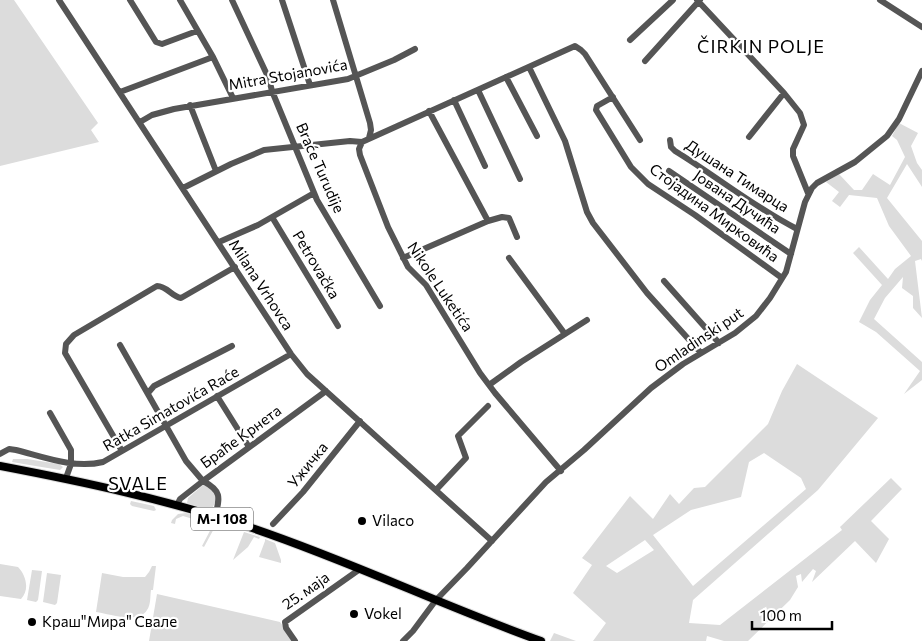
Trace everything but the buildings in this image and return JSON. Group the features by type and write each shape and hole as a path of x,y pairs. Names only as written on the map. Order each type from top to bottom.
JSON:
{"main road":[{"name":"M-I 108","path":"0,466 66,478 177,506 271,534 541,641"}],"street":[{"name":"Milana Vrhovca","path":"59,0 291,354 307,374 492,541"},
{"path":"130,0 156,42 162,44 197,31"},
{"path":"180,0 213,57 233,98"},
{"name":"Braće Turudije","path":"232,0 269,79 272,91 314,194 380,306"},
{"path":"282,0 310,86"},
{"path":"333,0 371,130 369,138"},
{"path":"630,40 673,0"},
{"path":"645,61 698,0 784,93 800,113 804,125 793,150 793,156 808,193 817,183 855,162 887,136 899,119 922,70"},
{"path":"880,0 922,27"},
{"path":"183,188 264,150 350,141 362,142 575,46 582,50 640,140"},
{"name":"Mitra Stojanovića","path":"140,122 152,115 190,105 348,79 415,49"},
{"path":"120,92 213,57"},
{"path":"529,67 565,141 587,212 593,223 647,293 701,353"},
{"path":"506,78 536,136"},
{"path":"478,90 520,179"},
{"path":"750,137 784,93"},
{"name":"Стојадина Мирковића","path":"613,97 597,106 596,110 620,150 639,176 653,188 695,215 782,278"},
{"path":"454,100 485,166"},
{"path":"190,105 216,171"},
{"path":"430,111 488,222"},
{"name":"Душана Тимарца","path":"670,140 671,147 675,151 708,170 780,220 797,229"},
{"name":"Nikole Luketića","path":"362,142 359,149 360,155 388,228 408,267 426,285 489,385 560,471"},
{"name":"Јована Дучића","path":"669,171 791,254"},
{"name":"Omladinski put","path":"436,600 539,488 651,388 683,364 735,333 756,316 782,278 791,254 808,193"},
{"path":"219,242 272,217 314,194"},
{"name":"Petrovačka","path":"272,217 338,326"},
{"path":"403,258 502,217 508,218 516,237"},
{"path":"509,258 565,334"},
{"path":"122,452 65,353 66,344 69,339 82,329 156,286 164,287 174,296 181,298 235,268"},
{"path":"664,281 719,343"},
{"path":"489,385 520,362 587,320"},
{"name":"Браће Крнета","path":"120,345 186,461 203,481 326,390"},
{"path":"148,393 154,386 232,346"},
{"name":"Ratka Simatovića Raće","path":"0,454 9,449 72,464 81,465 103,462 291,354"},
{"path":"217,396 249,447"},
{"path":"436,490 466,458 458,440 460,433 488,406"},
{"path":"50,413 71,450 72,464 66,478"},
{"name":"Ужичка","path":"273,524 303,492 360,421"},
{"path":"177,506 180,499 203,481 212,486 218,493 215,517"},
{"name":"25. маја","path":"295,641 286,628 286,622 360,569"},
{"path":"403,641 436,600"}],"shaded area":[{"path":"0,0 14,0 98,123 91,130 99,142 0,166"},
{"path":"899,123 918,133 911,146 917,163 922,170 922,187 907,164 887,198 922,241 922,261 921,259 915,261 922,318 913,308 913,296 902,288 903,277 885,298 874,319 922,362 922,380 904,394 920,371 876,332 859,322 870,300 882,285 853,253 859,247 888,279 895,269 911,256 889,226 877,198 849,195 840,207 832,201 839,192 826,182 839,174 854,190 862,190 873,174 890,185 905,157 897,140 892,136"},
{"path":"797,364 878,418 818,490 693,600 689,623 720,625 842,530 840,527 891,478 902,489 871,521 889,539 876,563 855,541 812,582 816,571 813,569 802,582 801,574 796,576 798,587 790,600 748,641 724,641 707,636 706,641 593,641 606,623 573,593 592,565 582,558 630,496 653,519 670,494 679,504 694,488 705,487 768,424 782,391","holes":["764,453 801,478 806,489 693,586 653,535 691,510 741,497 749,462","645,540 654,550 617,573 606,566"]},
{"path":"13,459 27,459 59,464 63,467 60,470 12,462"},
{"path":"203,485 211,487 217,497 210,511 187,503 188,498"},
{"path":"131,501 154,506 156,510 132,506 130,504"},
{"path":"186,513 217,522 217,524 222,526 216,525 204,547 202,546 213,525 183,516 176,519 175,524 171,523 178,514"},
{"path":"244,532 260,537 259,539 254,537 248,547 233,560"},
{"path":"265,539 275,543 281,563 259,557"},
{"path":"0,564 18,567 23,574 26,587 21,599 0,596"},
{"path":"152,566 156,566 153,590 151,590 148,608 143,614 123,617 96,612 102,573 123,577 145,577"},
{"path":"32,570 42,571 38,600 36,602 27,600"},
{"path":"47,573 61,575 57,603 55,605 43,602"},
{"path":"157,594 280,622 294,641 149,641"},
{"path":"554,633 576,641 550,641"}],"place":[{"name":"Vilaco","path":"362,521"},
{"name":"Vokel","path":"354,614"},
{"name":"Краш\"Мира\" Свале","path":"32,622"}],"district":[{"name":"ČIRKIN POLJE","path":"761,47"},
{"name":"SVALE","path":"138,484"}]}
